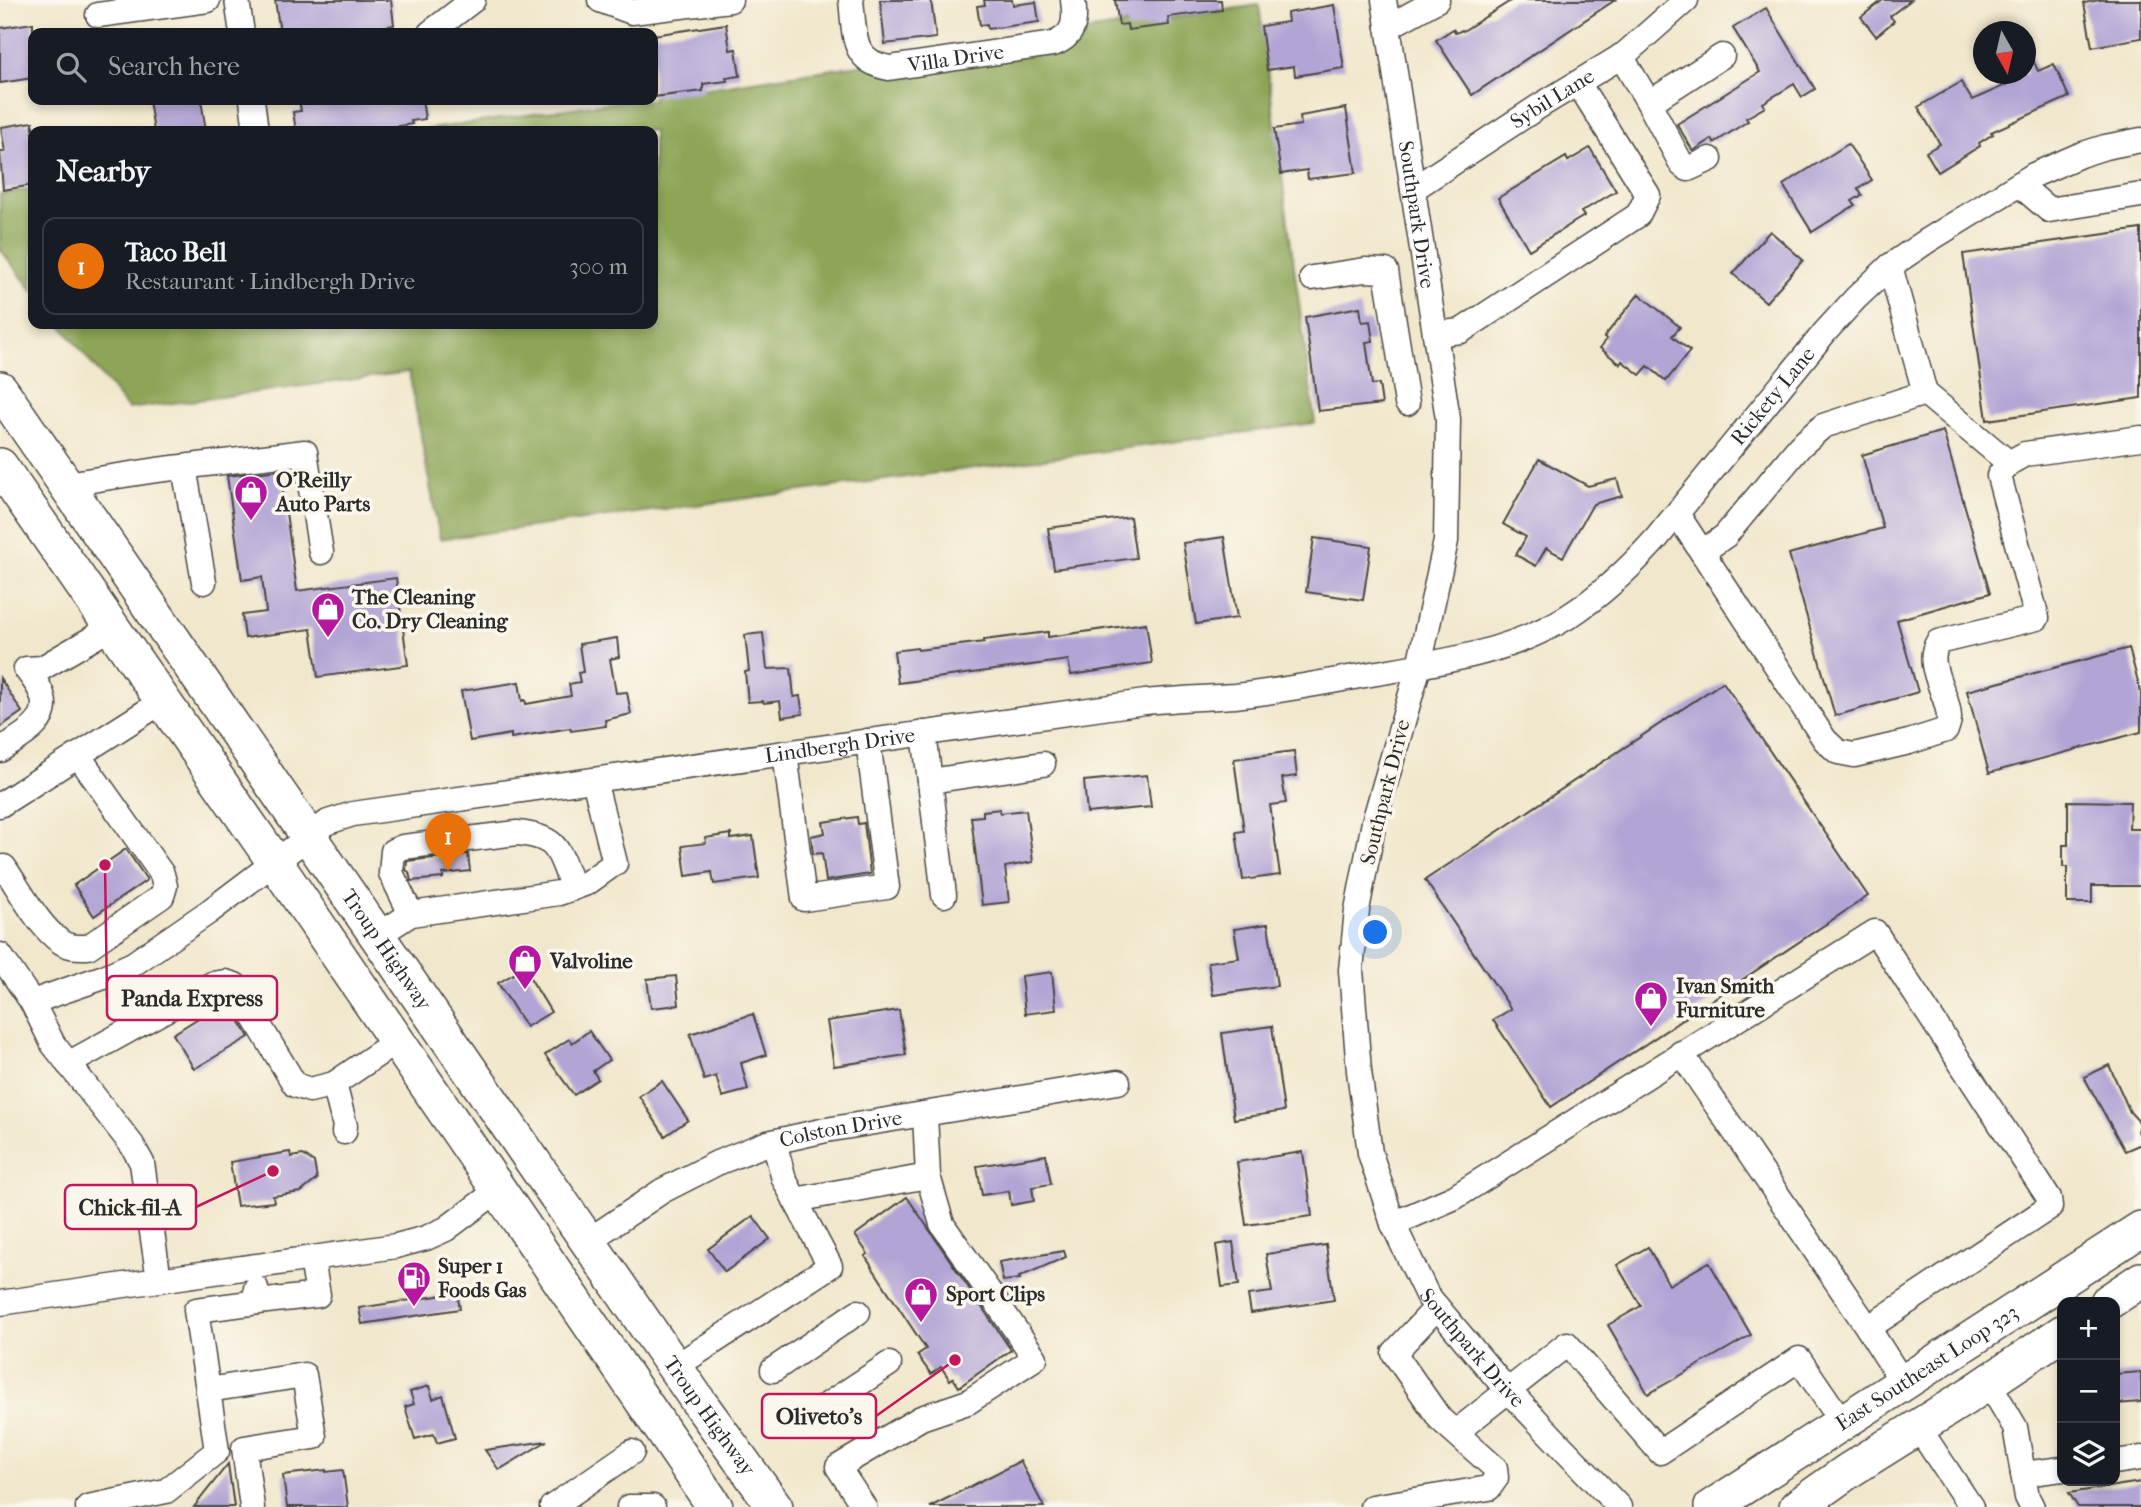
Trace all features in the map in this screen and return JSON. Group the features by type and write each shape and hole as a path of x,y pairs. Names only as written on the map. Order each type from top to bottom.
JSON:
{"highway":[{"name":"Troup Highway","path":"0,389 588,1241 775,1507"},
{"name":"Troup Highway","path":"0,466 274,861 715,1507"},
{"name":"East Southeast Loop 323","path":"1712,1507 2141,1229"},
{"path":"2116,1297 2141,1280"},
{"path":"1797,1507 1848,1471 1989,1383 2057,1336"}],"street":[{"path":"98,15 208,0"},
{"path":"237,0 241,28"},
{"path":"437,28 474,0"},
{"path":"600,0 632,12 730,0"},
{"name":"Villa Drive","path":"851,0 858,50 864,58 878,66 889,68 1053,44 1069,35 1074,26 1076,16 1073,0"},
{"name":"Southpark Drive","path":"1384,0 1448,419 1446,541 1419,666 1374,822 1357,910 1351,970 1359,1071 1370,1153 1393,1224 1427,1295 1509,1390 1619,1507"},
{"path":"1388,27 1437,0"},
{"name":"Sybil Lane","path":"1413,189 1621,56 1686,0"},
{"path":"1621,56 1682,165 1689,169 1710,159"},
{"path":"1649,103 1722,56"},
{"path":"1435,334 1461,331 1638,215 1648,195 1578,83"},
{"path":"253,105 255,126"},
{"name":"Rickety Lane","path":"1419,666 1505,646 1526,638 1567,617 1598,595 1624,573 1677,514 1832,323 1890,266 1927,240 2034,175 2080,155 2141,140"},
{"path":"2020,185 2049,210 2141,195"},
{"path":"1890,266 1925,393 2009,463"},
{"path":"1312,278 1365,270 1386,271 1405,395 1442,380"},
{"path":"1390,287 1427,282"},
{"path":"1702,552 1726,536 1800,446 1823,426 1925,393"},
{"path":"1677,514 1825,740 1839,752 1854,755 1946,730 1949,719 1934,666 1933,650 1938,642 2037,618 1999,476 2009,463 2025,454 2141,438"},
{"path":"66,484 305,452 321,552"},
{"path":"184,467 204,582"},
{"path":"0,750 36,725 44,712 43,696 26,669 42,668 112,627"},
{"name":"Lindbergh Drive","path":"32,1002 133,964 210,911 328,822 353,814 1145,702 1261,692 1419,666"},
{"path":"0,805 163,701"},
{"path":"924,733 944,895"},
{"path":"785,753 804,899 887,887 867,741"},
{"path":"1,866 43,924 62,942 74,947 88,947 162,896 162,874 78,755"},
{"path":"930,781 1043,764"},
{"path":"377,936 411,915 559,893 587,883 615,863 594,780"},
{"path":"411,915 391,873 393,851 403,847 517,833 534,834 549,839 556,848 573,888"},
{"path":"1393,1224 1455,1197 1875,932 2049,1198 2050,1207 1868,1328"},
{"path":"0,955 32,1002 53,1044 132,1144 142,1163 159,1280"},
{"path":"68,1064 212,984 225,982 235,985 295,1085 310,1090 334,1084 397,1041"},
{"path":"1681,1053 1903,1383"},
{"name":"Colston Drive","path":"588,1241 662,1191 717,1163 774,1142 826,1130 1118,1082"},
{"path":"334,1084 345,1126 344,1132"},
{"path":"864,1507 838,1467 921,1418 968,1402 1035,1358 942,1224 928,1176 925,1114"},
{"path":"676,1367 830,1266 784,1178 774,1142"},
{"path":"795,1200 928,1176"},
{"path":"0,1303 396,1246 446,1229 498,1190"},
{"path":"196,1310 318,1295 312,1259"},
{"path":"253,1268 258,1303"},
{"path":"191,1277 217,1451"},
{"path":"1372,1507 1489,1488 1496,1478 1495,1468 1440,1419 1394,1353 1437,1307"},
{"path":"773,1370 858,1312"},
{"path":"1456,1432 1567,1343 1660,1452 1799,1359 1842,1422"},
{"path":"806,1419 888,1364"},
{"path":"88,1507 166,1491 217,1451 314,1437 304,1375 208,1390"},
{"path":"1989,1383 2015,1427 2027,1497 2032,1507"},
{"path":"1918,1427 1971,1507"},
{"path":"244,1448 252,1507"},
{"path":"552,1507 632,1452"},
{"path":"2120,1461 2141,1458"},
{"path":"2023,1474 2057,1470"},
{"path":"629,1507 653,1507"}],"green space":[{"path":"1259,5 1315,423 440,539 409,372 128,409 64,329 658,329 658,126 451,126 593,105 658,105 658,95"},
{"path":"28,190 28,285 0,249 0,194"}],"building":[{"path":"275,0 391,0 394,25 381,28 279,28"},
{"path":"880,0 931,0 936,38 885,44"},
{"path":"984,0 1012,0 1013,5 1036,2 1039,22 988,29 987,24 980,25 977,6 985,5"},
{"path":"1115,0 1221,0 1222,10 1168,17 1169,25 1128,30 1127,24 1119,25"},
{"path":"1512,0 1615,0 1472,95 1436,40 1453,29 1456,33 1463,31"},
{"path":"1883,0 1911,0 1890,16 1894,21 1876,36 1861,17"},
{"path":"2100,0 2141,0 2141,38 2092,47 2084,3"},
{"path":"1334,5 1344,68 1295,76 1294,66 1267,70 1261,26 1288,22 1287,13"},
{"path":"1766,8 1815,89 1802,97 1794,84 1763,103 1765,107 1746,118 1748,121 1714,143 1712,139 1693,151 1677,124 1760,72 1733,28"},
{"path":"33,23 33,28 28,28 28,79 0,83 0,28"},
{"path":"726,24 730,50 736,49 740,76 726,78 727,81 703,84 703,91 658,96 658,34"},
{"path":"2054,64 2069,97 1991,132 1993,134 1979,143 1980,146 1938,172 1926,152 1940,144 1918,107 1961,82 1972,100 2006,85 2036,84 2036,66 2038,71"},
{"path":"150,105 202,105 205,126 153,126"},
{"path":"300,105 423,105 425,119 399,126 295,126 293,112 301,111"},
{"path":"1346,108 1356,173 1308,179 1307,170 1281,174 1274,129 1301,125 1300,116"},
{"path":"33,122 33,126 28,126 28,186 3,190 0,152 5,152 1,127"},
{"path":"1848,144 1872,180 1858,189 1862,195 1852,201 1855,205 1812,232 1783,185"},
{"path":"1590,148 1616,191 1581,212 1584,216 1529,250 1498,198 1566,157 1568,161"},
{"path":"2141,229 2141,398 1987,420 1963,254"},
{"path":"1770,231 1803,260 1766,302 1733,274"},
{"path":"1639,294 1680,327 1672,336 1690,351 1666,381 1648,366 1640,375 1600,348 1607,339 1604,337"},
{"path":"1360,307 1362,322 1370,321 1373,341 1366,342 1372,385 1379,384 1382,404 1318,411 1305,317"},
{"path":"1943,431 1990,593 1897,620 1918,692 1835,716 1789,554 1883,528 1862,455"},
{"path":"1539,459 1588,486 1617,479 1622,496 1593,504 1563,557 1546,548 1536,566 1516,555 1526,537 1503,524"},
{"path":"280,470 297,591 396,578 408,665 318,677 311,629 245,638 242,615 266,612 262,577 242,580 227,476"},
{"path":"1130,517 1136,558 1054,569 1048,528"},
{"path":"1224,537 1237,618 1196,624 1183,543"},
{"path":"1314,538 1371,546 1363,600 1306,592"},
{"path":"1146,623 1152,663 1071,675 1068,660 898,683 894,651 1048,632 1048,637"},
{"path":"763,633 767,669 791,668 794,697 800,696 803,714 782,717 780,701 748,702 745,672 749,671 745,635"},
{"path":"617,638 619,657 610,659 616,693 627,692 631,714 605,720 606,726 571,731 570,728 511,738 511,734 470,741 461,691 519,682 522,701 525,700 526,704 571,696 569,684 580,682 578,673 583,672 579,644"},
{"path":"2129,648 2141,693 2141,732 1989,773 1967,691"},
{"path":"0,678 22,712 0,727"},
{"path":"1723,682 1868,896 1551,1107 1493,1020 1511,1009 1425,880"},
{"path":"1294,751 1297,776 1282,778 1286,803 1270,805 1280,875 1243,880 1236,832 1244,831 1234,759"},
{"path":"1147,775 1151,807 1087,813 1084,781"},
{"path":"2068,801 2130,802 2129,829 2141,829 2141,886 2092,886 2092,903 2067,903 2067,867 2063,867 2063,845 2068,845"},
{"path":"1000,809 1000,813 1026,810 1033,862 1005,867 1009,902 982,905 971,817 983,816 983,811"},
{"path":"857,817 858,824 864,823 870,874 826,881 822,853 813,854 811,836 825,833 823,822"},
{"path":"731,834 731,839 753,836 759,878 714,884 712,872 686,876 682,846 706,843 705,838"},
{"path":"126,849 147,880 94,916 74,885"},
{"path":"468,854 470,871 443,874 443,878 411,881 406,870 407,861"},
{"path":"1268,924 1277,986 1213,995 1208,962 1239,958 1234,929"},
{"path":"524,968 551,1012 526,1027 498,983"},
{"path":"1052,972 1056,1010 1025,1014 1021,976"},
{"path":"676,976 679,1005 651,1008 647,979"},
{"path":"227,1000 249,1037 194,1069 173,1034"},
{"path":"899,1010 906,1055 834,1066 827,1021"},
{"path":"753,1014 766,1055 741,1063 748,1090 722,1097 716,1076 704,1080 690,1034"},
{"path":"1272,1026 1284,1111 1234,1119 1222,1033"},
{"path":"589,1031 609,1060 593,1071 598,1079 574,1095 545,1055 569,1039 572,1043"},
{"path":"2109,1065 2130,1112 2141,1124 2138,1131 2141,1144 2125,1151 2084,1077"},
{"path":"662,1081 688,1120 665,1136 639,1096"},
{"path":"290,1152 291,1157 303,1155 314,1162 317,1179 301,1192 273,1196 274,1202 237,1206 230,1162"},
{"path":"1303,1152 1312,1216 1246,1225 1237,1162"},
{"path":"1046,1155 1051,1184 1032,1187 1034,1201 1011,1205 1009,1191 982,1195 977,1166"},
{"path":"907,1197 1011,1350 959,1387 941,1367 931,1374 917,1355 926,1349 865,1256 868,1254 855,1235"},
{"path":"753,1216 770,1239 725,1272 708,1249"},
{"path":"1233,1242 1239,1285 1222,1287 1216,1245"},
{"path":"1326,1245 1334,1300 1251,1313 1248,1295 1272,1292 1266,1254"},
{"path":"1648,1247 1669,1285 1709,1262 1751,1335 1648,1394 1608,1325 1641,1306 1617,1265"},
{"path":"1064,1251 1066,1257 1019,1277 1020,1279 1003,1281 999,1262"},
{"path":"457,1293 460,1309 362,1324 359,1308"},
{"path":"2141,1372 2141,1402 2120,1404 2120,1374"},
{"path":"429,1386 433,1399 443,1395 455,1438 437,1443 434,1434 415,1439 405,1407 414,1404 410,1392"},
{"path":"547,1441 499,1470 485,1450"},
{"path":"1020,1461 1044,1507 930,1507"},
{"path":"228,1464 234,1507 194,1507"},
{"path":"343,1470 348,1507 287,1507 283,1475"},
{"path":"2141,1482 2141,1507 2078,1507 2069,1493 2120,1486"}],"place":[{"name":"O'Reilly Auto Parts","path":"251,522"},
{"name":"The Cleaning Co. Dry Cleaning","path":"328,639"},
{"name":"Panda Express","path":"105,865"},
{"name":"Taco Bell","path":"448,871"},
{"name":"Valvoline","path":"525,991"},
{"name":"Ivan Smith Furniture","path":"1651,1028"},
{"name":"Chick-fil-A","path":"273,1171"},
{"name":"Super 1 Foods Gas","path":"414,1308"},
{"name":"Sport Clips","path":"921,1324"},
{"name":"Oliveto's","path":"955,1360"}]}
